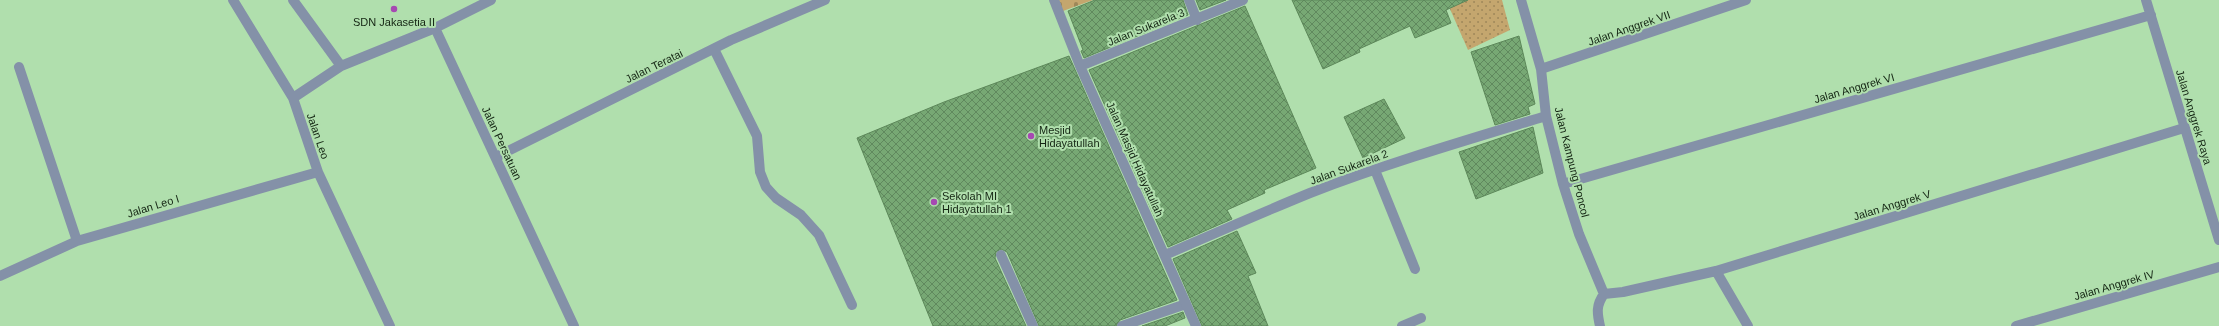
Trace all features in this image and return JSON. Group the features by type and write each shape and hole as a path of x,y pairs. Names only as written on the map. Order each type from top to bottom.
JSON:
{"street":[{"name":"Jalan Leo","path":"233,0 292,98 318,172 390,326"},
{"path":"293,0 340,66"},
{"path":"292,98 340,66 435,28 491,0"},
{"name":"Jalan Teratai","path":"496,158 714,49 825,0"},
{"name":"Jalan Masjid Hidayatullah","path":"1054,0 1080,66 1196,326"},
{"path":"1189,0 1197,20"},
{"name":"Jalan Sukarela 3","path":"1080,66 1197,20 1243,0"},
{"name":"Jalan Kampung Poncol","path":"1521,0 1542,69 1546,116 1563,184 1579,234 1604,294"},
{"name":"Jalan Anggrek VII","path":"1542,69 1746,0"},
{"name":"Jalan Anggrek Raya","path":"2146,0 2219,240"},
{"name":"Jalan Anggrek VI","path":"1563,184 2151,15"},
{"name":"Jalan Persatuan","path":"435,28 574,326"},
{"path":"714,49 757,136 760,172 766,187 776,198 800,215 820,235 852,305"},
{"path":"19,67 77,241"},
{"name":"Jalan Sukarela 2","path":"1165,255 1310,194 1375,170 1420,154 1546,116"},
{"name":"Jalan Anggrek V","path":"1604,294 1623,292 1716,271 2184,128"},
{"path":"1375,170 1415,269"},
{"name":"Jalan Leo I","path":"0,276 77,241 318,172"},
{"path":"1001,255 1033,326"},
{"name":"Jalan Anggrek IV","path":"2016,326 2219,267"},
{"path":"1716,271 1748,326"},
{"path":"1600,326 1597,313 1598,303 1604,294"},
{"path":"1122,326 1186,304"},
{"path":"1402,326 1421,318"}],"green space":[{"path":"1059,0 1093,0 1063,11"},
{"path":"1446,0 1502,0 1510,30 1468,50"}],"building":[{"path":"1095,0 1183,0 1188,15 1084,58 1081,51 1083,50 1068,11"},
{"path":"1196,0 1226,0 1200,10"},
{"path":"1292,0 1468,0 1446,10 1451,23 1415,38 1410,26 1359,49 1360,52 1323,69"},
{"path":"1245,6 1316,168 1264,190 1265,193 1227,210 1232,219 1168,247 1089,70"},
{"path":"1519,36 1535,104 1528,107 1530,114 1495,125 1471,52"},
{"name":"Sekolah MI Hidayatullah 1","path":"1069,56 1177,300 1120,320 1116,326 1039,326 1007,252 1001,249 996,252 995,258 1026,326 933,326 857,138 944,102"},
{"path":"1384,99 1405,138 1363,158 1344,117"},
{"path":"1533,127 1543,173 1476,199 1459,152"},
{"path":"1237,231 1256,273 1248,276 1268,326 1202,326 1173,259"},
{"path":"1183,312 1185,318 1165,326 1142,326"}],"place":[{"name":"SDN Jakasetia II","path":"394,9"},
{"name":"Mesjid Hidayatullah","path":"1031,136"},
{"name":"Sekolah MI Hidayatullah 1","path":"934,202"}]}
